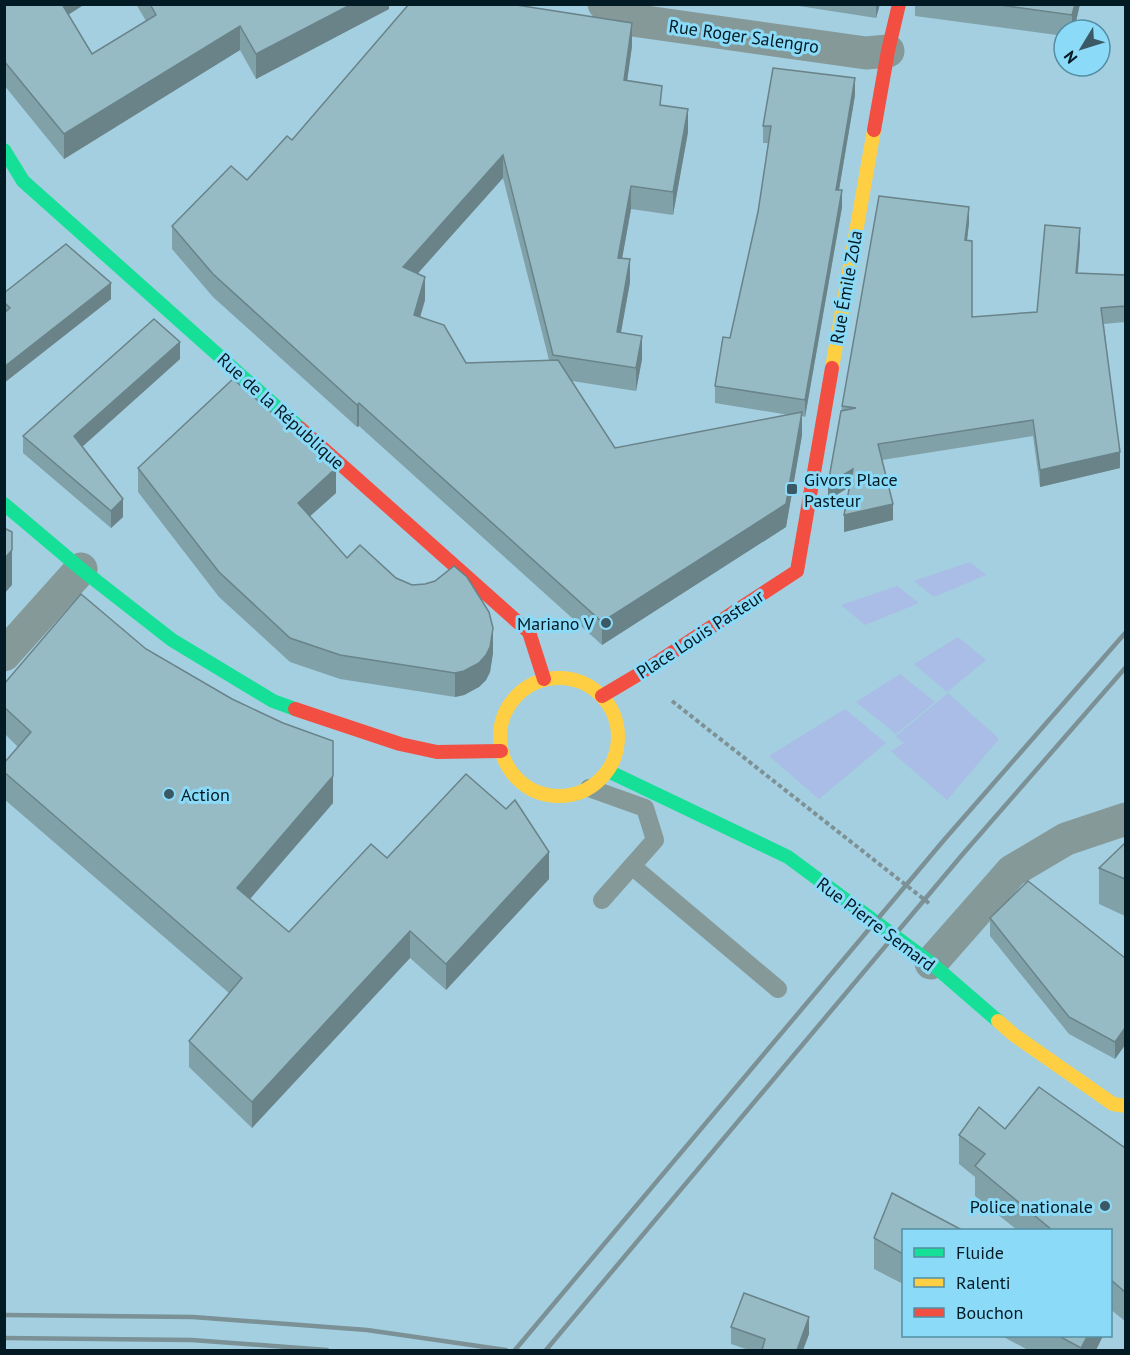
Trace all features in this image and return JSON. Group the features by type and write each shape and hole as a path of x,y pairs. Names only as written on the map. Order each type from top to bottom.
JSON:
{"main road":[{"name":"Rue Émile Zola","path":"797,571 888,51 899,4"},
{"name":"Rue de la République","path":"4,150 23,181 529,632 544,679"},
{"path":"4,504 81,569 172,640 273,700 400,744 437,752 501,751"},
{"name":"Place Louis Pasteur","path":"602,696 797,571"},
{"path":"564,678 585,684 602,696 614,715 618,735 615,755 608,771 589,788 570,795 548,796 529,789 513,775 501,751 499,734 506,709 518,693 544,679 564,678"},
{"name":"Rue Pierre Semard","path":"608,771 788,857 930,963 1014,1035 1113,1104 1125,1106"}],"street":[{"name":"Rue Roger Salengro","path":"604,4 614,13 632,20 866,53 888,51"},
{"path":"4,655 81,569"},
{"path":"930,963 1012,871 1066,839 1125,819"}],"lane":[{"path":"589,788 645,808 655,840 602,900"},
{"path":"632,867 778,989"}],"path":[{"path":"639,674 961,929"}],"shaded area":[{"path":"970,562 986,575 934,597 914,581"},
{"path":"897,586 919,603 865,625 841,605"},
{"path":"958,637 986,660 947,692 914,664"},
{"path":"900,674 935,702 896,734 856,702"},
{"path":"948,693 999,739 947,800 891,751 904,743 896,736"},
{"path":"845,709 886,743 819,799 769,756"}],"building":[{"path":"4,4 62,4 92,54 156,15 150,4 352,4 256,54 240,26 64,134 4,61"},
{"path":"409,4 510,4 632,23 624,80 662,86 660,105 688,109 673,192 631,186 618,258 630,259 617,332 642,336 636,368 553,355 503,155 403,267 425,277 414,315 444,325 466,363 558,360 615,448 802,412 786,504 602,622 213,274 172,226 231,166 247,180 287,136 292,140"},
{"path":"993,4 1075,4 1072,15"},
{"path":"773,68 855,78 836,190 842,190 805,400 715,386 723,337 730,338 758,212 771,126 763,126"},
{"path":"879,196 969,207 965,240 972,241 972,317 1037,312 1045,225 1080,228 1076,273 1125,275 1125,306 1101,308 1120,452 1040,470 1033,420 878,444 893,504 844,515 853,469 828,484 841,411 856,408 842,406"},
{"path":"66,244 111,283 4,367 4,313 10,308 4,302 4,293"},
{"path":"154,319 180,342 74,436 123,499 111,511 23,436"},
{"path":"233,379 336,468 298,503 347,558 360,545 396,578 412,585 435,581 454,566 467,577 489,612 493,628 490,647 479,663 455,673 340,655 290,638 219,572 138,468"},
{"path":"4,528 12,532 12,550 4,559"},
{"path":"81,594 146,649 232,699 283,723 333,741 333,776 237,888 289,932 371,844 387,858 466,774 506,809 515,800 549,852 446,964 410,931 252,1102 189,1041 242,978 4,772 4,763 31,732 4,707 4,684"},
{"path":"1125,843 1125,879 1099,868"},
{"path":"1028,881 1125,958 1125,1028 1115,1042 1069,1017 990,918"},
{"path":"1039,1087 1125,1148 1125,1292 1112,1281 1112,1229 1051,1229 975,1166 985,1154 959,1135 979,1107 1005,1129"},
{"path":"892,1193 960,1229 902,1229 902,1253 874,1238"},
{"path":"744,1293 809,1317 797,1350 762,1350 765,1339 731,1327"},
{"path":"1061,1337 1087,1337 1081,1348"}],"railway":[{"path":"515,1350 944,840 1126,632"},
{"path":"546,1350 962,855 1126,667"},
{"path":"4,1315 193,1317 367,1330 506,1350"},
{"path":"4,1338 192,1340 327,1350"}],"traffic: fast":[{"path":"4,150 23,181 300,428"},
{"path":"4,504 81,569 172,640 273,701 295,709"},
{"path":"608,771 788,857 931,963 998,1021"}],"traffic: slow":[{"path":"832,368 874,130"},
{"path":"559,678 582,683 601,695 613,714 618,737 613,760 601,779 582,791 559,796 536,791 517,779 505,760 500,737 505,714 517,695 536,683 559,678"},
{"path":"998,1021 1014,1035 1113,1104 1126,1106"}],"traffic: jam":[{"path":"874,130 899,4"},
{"path":"602,696 797,571 832,368"},
{"path":"300,428 529,632 544,679"},
{"path":"295,709 400,744 437,752 501,751"}],"place":[{"name":"Givors Place Pasteur","path":"792,489"},
{"name":"Mariano V","path":"606,623"},
{"name":"Action","path":"169,794"},
{"name":"Police nationale","path":"1105,1206"}]}
